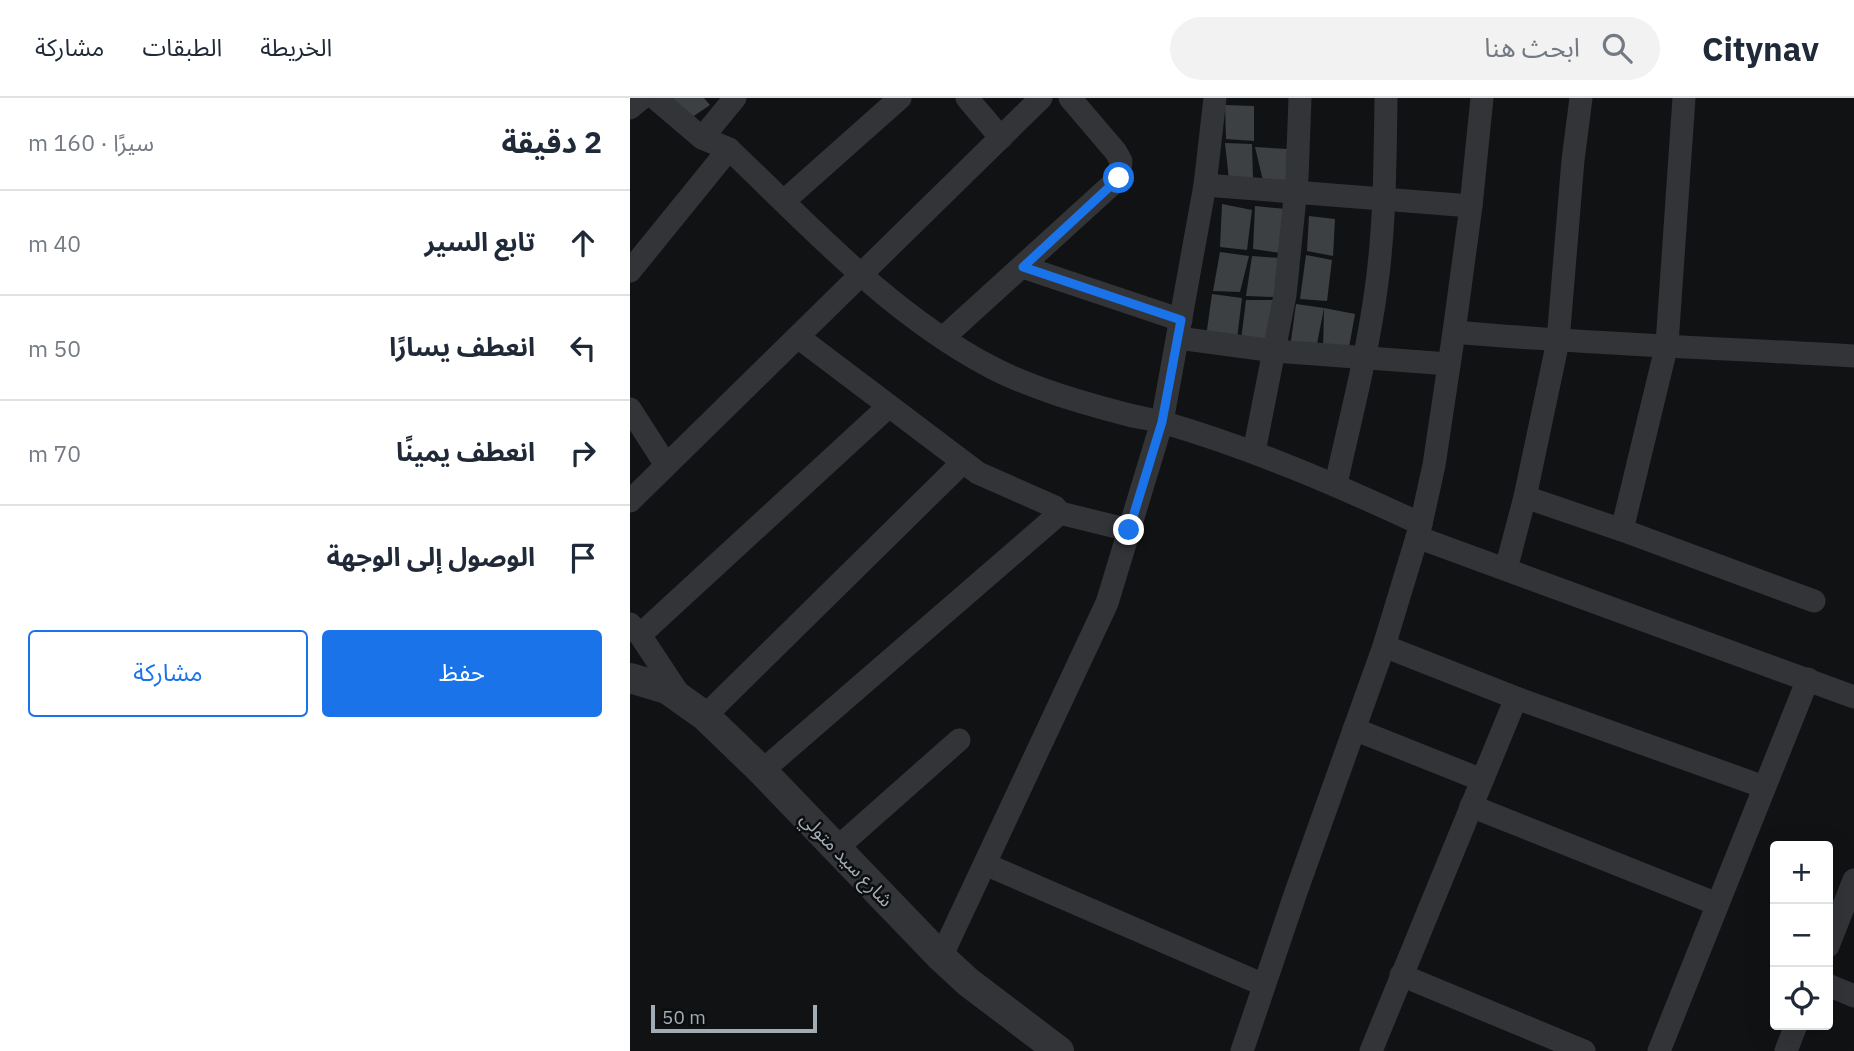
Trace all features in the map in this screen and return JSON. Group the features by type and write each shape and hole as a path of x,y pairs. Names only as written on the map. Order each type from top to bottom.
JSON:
{"street":[{"path":"630,108 642,98"},
{"path":"654,98 702,138 729,149 862,275 943,338 990,367 1023,382 1254,452 1336,484 1419,531 1506,569 1854,697"},
{"path":"702,138 735,98"},
{"path":"784,201 900,98"},
{"path":"967,98 1001,138"},
{"path":"630,501 1041,98"},
{"path":"943,338 1119,178 1121,161 1116,152 1070,98"},
{"path":"941,957 1107,603 1162,422 1205,186 1215,98"},
{"path":"1254,452 1285,295 1295,194 1300,98"},
{"path":"1336,484 1364,358 1376,289 1384,199 1386,98"},
{"path":"1242,1051 1384,646 1419,531 1434,465 1454,332 1482,98"},
{"path":"1506,569 1525,497 1558,341 1573,160 1581,98"},
{"path":"1622,530 1667,344 1684,98"},
{"path":"630,271 729,149"},
{"path":"1205,186 1471,206"},
{"path":"1023,267 1180,329 1275,351 1449,364"},
{"path":"1454,332 1558,341 1667,344 1854,356"},
{"path":"798,337 978,473 1055,508 1060,513 1129,530"},
{"path":"681,697 635,630 889,406"},
{"path":"630,409 666,465"},
{"path":"705,716 963,462"},
{"path":"1525,497 1814,601"},
{"path":"762,771 1060,513"},
{"path":"1384,646 1516,698 1764,787"},
{"name":"شارع سيد متولي","path":"630,678 651,682 681,697 705,716 762,771 941,957 968,982 1059,1051"},
{"path":"1659,1051 1808,679"},
{"path":"1371,1051 1516,698"},
{"path":"1354,729 1482,780"},
{"path":"837,848 959,740"},
{"path":"1471,806 1717,904"},
{"path":"985,864 1264,985"},
{"path":"1839,935 1854,880"},
{"path":"1401,975 1584,1051"},
{"path":"1833,987 1854,996"},
{"path":"1786,1051 1794,1030"}],"building":[{"path":"665,98 704,98 710,105 688,120"},
{"path":"1225,105 1254,106 1254,141 1226,139"},
{"path":"1225,143 1252,144 1253,180 1229,180"},
{"path":"1255,147 1287,149 1286,188 1264,185"},
{"path":"1222,204 1252,210 1247,250 1220,247"},
{"path":"1255,206 1286,209 1281,253 1253,249"},
{"path":"1309,216 1335,219 1333,256 1307,251"},
{"path":"1220,252 1249,256 1240,292 1213,291"},
{"path":"1306,255 1332,260 1327,301 1300,299"},
{"path":"1252,256 1279,258 1275,297 1246,296"},
{"path":"1212,294 1242,298 1237,339 1206,337"},
{"path":"1246,300 1273,300 1269,346 1241,340"},
{"path":"1296,304 1324,308 1316,349 1290,348"},
{"path":"1324,308 1355,314 1348,353 1323,352"}],"route":[{"path":"1119,178 1113,187 1023,267 1181,320 1162,422 1129,530"}]}
